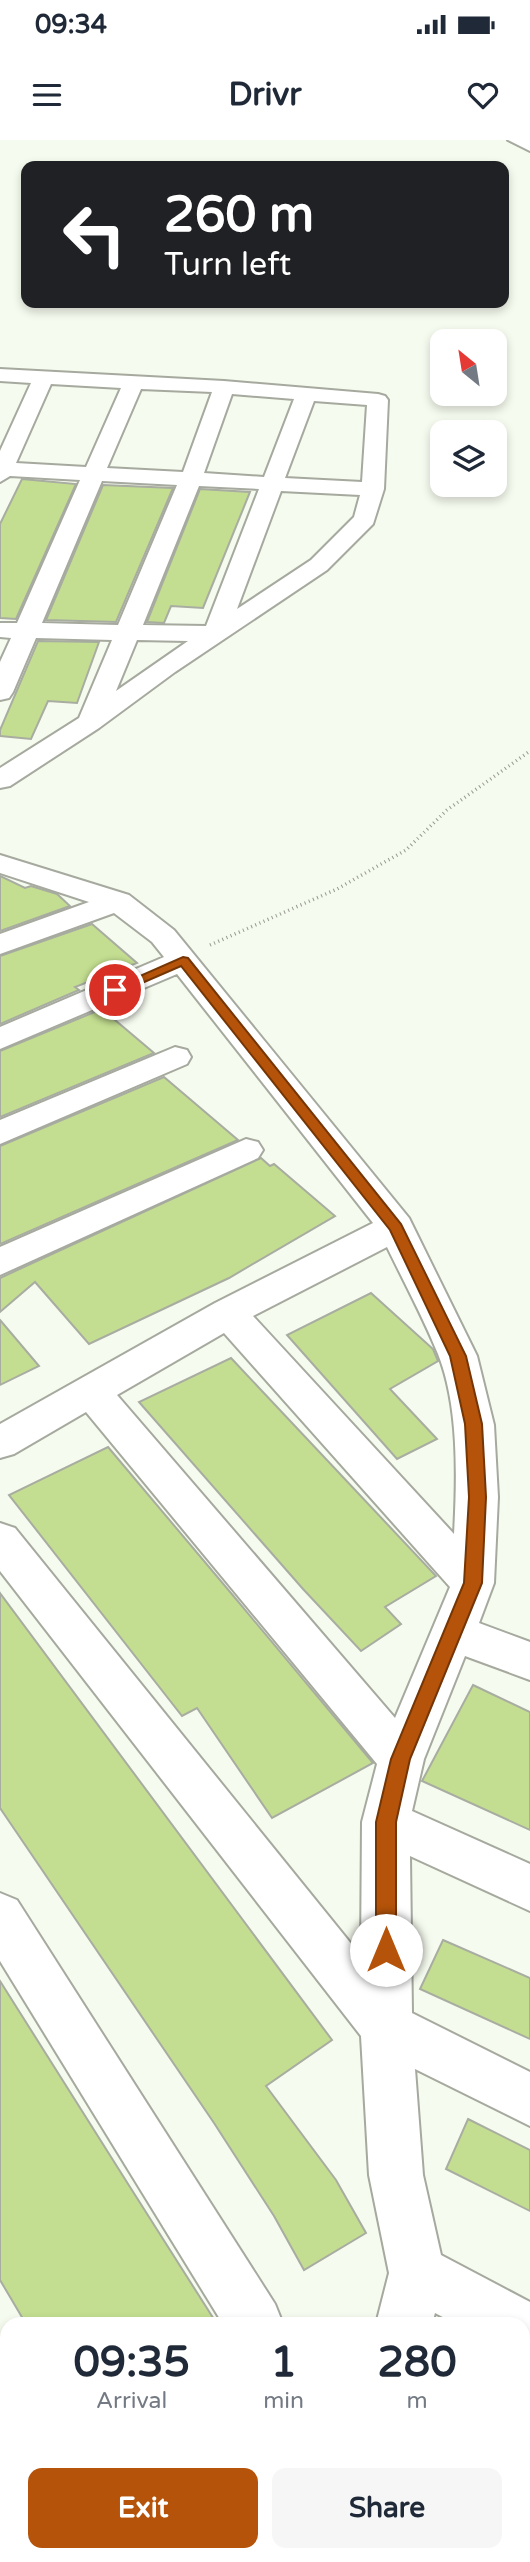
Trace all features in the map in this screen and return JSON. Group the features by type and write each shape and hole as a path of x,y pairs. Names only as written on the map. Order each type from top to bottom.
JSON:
{"street":[{"path":"516,140 530,146"},
{"path":"0,375 224,387 378,400 373,489 365,519 319,565 90,722 0,779"},
{"path":"43,378 1,471 373,489"},
{"path":"0,692 133,383"},
{"path":"90,722 191,479 224,387"},
{"path":"215,634 306,395"},
{"path":"0,630 215,634"},
{"path":"0,864 118,901 149,924 183,961 396,1227 458,1356 474,1424 477,1497 473,1583 401,1759 386,1822 386,2027 396,2175 410,2299 485,2317"},
{"path":"0,945 118,901"},
{"path":"0,1039 183,961"},
{"path":"0,1133 175,1057"},
{"path":"0,1262 246,1150"},
{"path":"0,1443 228,1313 396,1227"},
{"path":"228,1313 473,1583"},
{"path":"91,1391 401,1759"},
{"path":"0,1540 386,2027 530,2100"},
{"path":"453,1632 530,1661"},
{"path":"386,1822 530,1888"},
{"path":"0,1916 251,2317"}],"path":[{"path":"183,961 221,939 337,889 406,850 447,810 530,751"}],"building":[{"path":"22,479 76,484 16,619 0,618 0,524"},
{"path":"103,485 173,488 116,622 46,620"},
{"path":"200,489 250,492 203,608 171,606 164,623 147,622"},
{"path":"38,641 99,642 77,703 48,701 31,739 0,736 0,730"},
{"path":"0,876 25,888 31,886 57,894 70,906 0,931"},
{"path":"92,924 137,963 75,987 79,990 0,1024 0,956"},
{"path":"102,1009 154,1053 0,1117 0,1051"},
{"path":"164,1077 238,1140 0,1244 0,1146"},
{"path":"261,1158 270,1166 274,1164 335,1216 229,1278 89,1344 35,1282 0,1312 0,1278"},
{"path":"371,1293 433,1349 438,1361 390,1389 437,1439 397,1459 287,1335"},
{"path":"0,1320 39,1366 0,1385"},
{"path":"231,1358 436,1576 385,1607 401,1624 361,1651 139,1402"},
{"path":"108,1447 373,1763 272,1818 197,1708 182,1716 9,1495"},
{"path":"0,1593 332,2040 266,2086 336,2180 366,2233 304,2270 274,2216 214,2123 0,1808"},
{"path":"473,1685 530,1712 530,1830 422,1781"},
{"path":"443,1940 530,1978 530,2039 420,1989"},
{"path":"0,1981 213,2317 22,2317 0,2280"},
{"path":"468,2119 530,2150 530,2211 446,2169"}],"route":[{"path":"115,990 183,961 396,1227 458,1356 474,1424 477,1497 473,1583 401,1759 386,1822 386,1950"}]}
